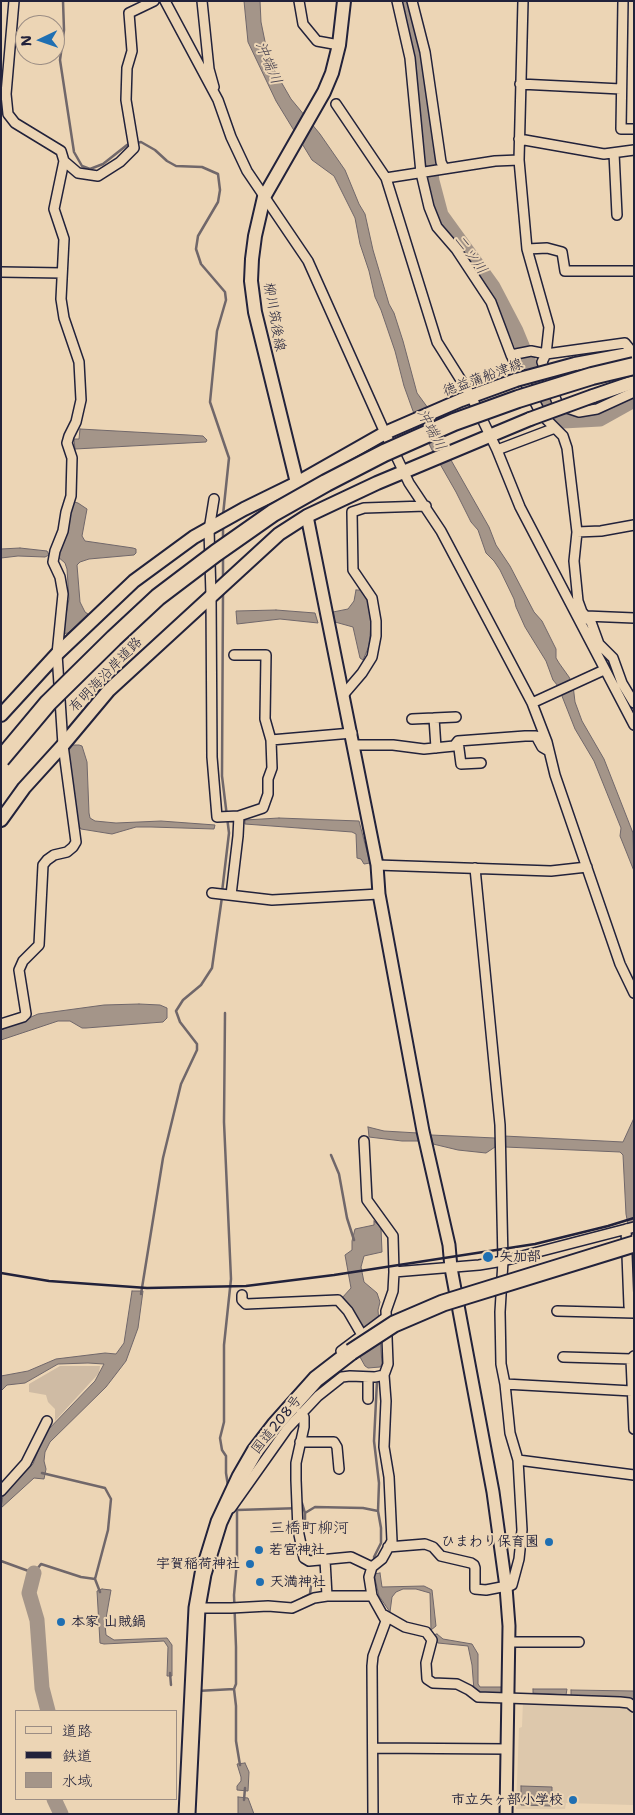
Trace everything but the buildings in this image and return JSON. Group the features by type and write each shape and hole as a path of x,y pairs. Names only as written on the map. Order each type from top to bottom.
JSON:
{"highway":[{"path":"1,752 45,700 110,634 156,593 270,510 324,478 452,418 517,394 634,358"},
{"path":"1,759 48,703 158,597 273,513 384,453 454,422 592,376 634,358"},
{"name":"国道208号","path":"187,1814 197,1608 207,1560 221,1516 236,1486 255,1451 275,1425 316,1379 356,1342 443,1303 634,1244"}],"main road":[{"name":"柳川筑後線","path":"306,516 255,312 251,281 252,259 255,236 267,192 324,92 332,73 340,45 344,1"},
{"name":"徳益蒲船津線","path":"297,483 389,431 466,398 516,380 575,364 634,358"},
{"path":"306,516 486,437 634,382"},
{"path":"1,715 57,654 134,581 194,537 244,509 297,483"},
{"name":"有明海沿岸道路","path":"1,820 24,788 109,690 246,562 279,534 306,516"}],"street":[{"path":"1,1024 23,1017 26,1014 19,970 23,961 39,945 43,865 54,855 67,852 76,842 63,745 57,654 63,594 60,577 54,562 54,551 63,531 71,496 72,458 67,443 76,422 81,400 79,362 64,318 62,273 64,239 54,209 64,161 61,151 15,123 8,114 6,94 14,1"},
{"path":"64,161 78,173 98,176 120,162 134,148 126,100 127,68 132,51 129,13 154,1"},
{"path":"165,1 218,100"},
{"path":"202,1 209,69 231,137 247,171 267,192 308,261 389,431 406,471 535,701 555,776 620,964 634,993"},
{"path":"299,1 303,24 317,41 340,45"},
{"path":"397,1 410,58 421,172 429,207 437,227 456,249 491,302 511,355 541,414 562,436 567,448 577,532 574,569 578,601 591,622 599,644 613,658 622,682 634,703"},
{"path":"412,1 425,52 441,162 444,168"},
{"path":"523,1 519,160 527,248 549,328 546,354 542,362 558,405 579,412 597,409 634,392"},
{"path":"623,1 622,129 634,129"},
{"path":"520,84 622,89"},
{"path":"336,104 386,178 437,342 486,437 497,450 520,507 601,671 634,725"},
{"path":"519,139 604,154 634,150"},
{"path":"614,153 617,215"},
{"path":"386,178 495,161 519,160"},
{"path":"527,248 546,248 562,252 565,271 634,271"},
{"path":"1,272 62,273"},
{"path":"511,355 531,351 546,354 625,343 634,358"},
{"path":"497,450 555,428"},
{"path":"214,499 211,595 212,757 217,818 236,816 263,808 268,794 268,780 272,768 271,740 265,720 266,655 234,655"},
{"path":"344,694 362,673 372,657 376,636 372,598 353,570 352,512 364,508 426,506"},
{"path":"306,516 352,733 377,865 378,894 423,1131 449,1245 451,1268 493,1492 506,1587 509,1642 506,1814"},
{"path":"577,532 601,531 634,526"},
{"path":"586,616 634,618"},
{"path":"535,701 601,671"},
{"path":"412,719 456,717"},
{"path":"434,718 436,748"},
{"path":"271,740 352,733"},
{"path":"354,745 393,745 424,749 454,746 458,741 536,736 542,747 549,751"},
{"path":"458,741 461,764 481,763"},
{"path":"229,895 238,836 236,816"},
{"path":"377,865 551,871 587,867"},
{"path":"388,1547 425,1544 434,1547 441,1556 474,1565 475,1589 506,1587 512,1584 522,1530 518,1460 510,1433 501,1364 500,1312 503,1261 500,1125 475,868"},
{"path":"214,894 272,900 378,894"},
{"path":"364,1142 367,1200 393,1236 394,1272 392,1292 383,1319 388,1364 384,1375 386,1401 384,1447 392,1541 382,1559 372,1567 369,1577 372,1596 386,1621 373,1656 372,1666 373,1814"},
{"path":"394,1272 451,1268 503,1261 630,1228 629,1306 634,1313"},
{"path":"242,1295 242,1300 246,1304 338,1300 348,1311 356,1342"},
{"path":"557,1312 634,1313"},
{"path":"236,1486 264,1459 302,1413 322,1380 356,1342 383,1319"},
{"path":"562,1357 633,1357 634,1429"},
{"path":"236,1486 260,1434 280,1410 322,1380 384,1375"},
{"path":"364,1376 368,1399"},
{"path":"505,1384 632,1391"},
{"path":"302,1413 304,1427 296,1463 296,1508 298,1530 304,1558 309,1561 351,1557 372,1567"},
{"path":"1,1491 26,1463 47,1421"},
{"path":"300,1442 334,1442 337,1447 339,1469"},
{"path":"518,1460 634,1475"},
{"path":"325,1560 327,1596"},
{"path":"197,1608 268,1606 292,1608 314,1598 327,1596 372,1596"},
{"path":"384,1615 405,1627 426,1632 432,1640 426,1663 427,1679 433,1683 457,1684 469,1690 478,1698 620,1702 629,1703 634,1707"},
{"path":"509,1642 579,1642"},
{"path":"373,1748 507,1749"}],"shaded area":[{"path":"60,1366 100,1366 99,1373 55,1421 55,1409 48,1402 46,1395 29,1392 29,1384"},
{"path":"523,1701 617,1706 632,1711 633,1805 566,1803 565,1809 516,1809 519,1728 522,1727"}],"water":[{"name":"沖端川","path":"244,1 260,1 261,22 269,61 291,99 320,134 345,170 365,214 373,250 389,304 403,341 417,393 428,408 432,424 439,439 489,527 496,545 510,566 534,612 542,621 556,649 556,658 573,685 575,702 582,721 604,759 633,833 634,871 620,836 621,828 594,761 575,729 546,661 525,627 500,570 486,553 478,530 471,522 413,411 395,351 375,297 360,244 355,218 334,176 312,160 276,101 248,42"},
{"path":"80,429 203,436 207,440 206,442 75,449 74,439 79,439"},
{"path":"74,502 87,509 82,536 85,541 133,548 136,549 136,553 134,555 89,559 77,565 80,602 88,614 68,633 61,634 69,599 67,569 65,563 57,556 72,503"},
{"path":"20,548 47,551 49,555 45,557 18,556 1,558 1,549"},
{"path":"356,590 361,590 371,600 372,612 369,646 363,660 360,658 353,627 335,622 333,612 348,609 354,601"},
{"path":"276,610 315,613 318,623 280,619 237,624 236,611"},
{"path":"72,745 82,746 87,762 89,813 90,818 95,821 116,823 161,821 215,825 214,829 136,827 112,834 81,829 65,754"},
{"path":"279,818 359,821 370,863 364,864 361,859 357,858 356,834 352,832 245,824 245,820"},
{"path":"104,1005 160,1005 167,1008 167,1018 163,1022 86,1028 82,1028 70,1021 58,1021 1,1040 1,1030 38,1014"},
{"path":"634,1118 634,1234 630,1235 626,1214 623,1155 620,1152 505,1147 504,1136 623,1142"},
{"path":"368,1127 384,1131 418,1133 419,1141 369,1137"},
{"path":"431,1135 495,1138 495,1147 486,1153 458,1150 433,1144"},
{"path":"374,1221 381,1228 382,1252 364,1256 361,1267 364,1282 377,1293 380,1302 378,1310 382,1364 380,1367 368,1368 360,1357 359,1324 342,1298 351,1288 345,1255 352,1250 355,1229 374,1225"},
{"path":"132,1291 143,1291 138,1328 126,1361 106,1387 50,1442 45,1452 44,1461 46,1469 44,1479 34,1478 1,1508 3,1495 33,1464 45,1433 95,1381 104,1364 58,1364 25,1383 7,1385 1,1391 1,1376 28,1371 56,1359 105,1353 116,1354 124,1343"},
{"path":"380,1573 382,1587 424,1586 432,1590 436,1626 431,1630 430,1593 416,1589 403,1589 396,1592 392,1597 390,1612 379,1596 374,1574"},
{"path":"102,1589 111,1590 105,1624 106,1635 114,1640 167,1638 172,1645 172,1676 167,1676 168,1647 164,1641 100,1643 97,1591"},
{"path":"437,1634 443,1639 472,1644 478,1654 478,1684 480,1687 504,1687 505,1694 479,1694 474,1690 468,1646 438,1643 433,1635"},
{"path":"533,1689 567,1689 566,1695 533,1693"},
{"path":"571,1690 634,1691 634,1703 571,1696"},
{"path":"245,1763 249,1772 248,1791 237,1790 241,1777 237,1764"},
{"path":"521,1786 552,1787 552,1806 521,1805"},
{"path":"238,1797 248,1798 254,1814 238,1814"}],"waterway":[{"path":"63,1 64,30 60,60 74,152 82,166 90,169 103,164 127,145 141,142 176,166 202,167 218,174 220,190 218,202 198,236 196,249 201,264 225,292 226,300 217,331 210,402 229,458 223,515"},
{"name":"二ツ川","path":"405,1 414,42 432,181 441,215 493,287 516,331 544,399 563,421 600,419 634,400"},
{"path":"223,526 223,540"},
{"path":"223,556 223,580"},
{"path":"222,892 229,833 222,776 223,593"},
{"path":"141,1294 163,1158 181,1084 197,1050 197,1044 180,1022 176,1011 183,1000 201,985 212,968 222,897"},
{"path":"225,1013 224,1122 231,1279 224,1345 224,1422 220,1438 222,1450 226,1456 228,1486"},
{"path":"331,1155 339,1174 347,1218 354,1240"},
{"path":"375,1562 374,1557 381,1543 378,1511 379,1483 374,1441 377,1381"},
{"path":"42,1473 105,1488 111,1499 108,1530 95,1579"},
{"path":"302,1503 305,1513"},
{"path":"235,1505 237,1510 237,1561 234,1595 236,1647 236,1684 234,1689 236,1741 240,1765"},
{"path":"305,1523 305,1513 315,1507 363,1508 378,1511"},
{"path":"237,1510 302,1508"},
{"path":"1,1561 34,1573 41,1564 81,1577 95,1579 100,1592"},
{"path":"34,1573 29,1593 37,1620 42,1688 48,1710"},
{"path":"302,1598 310,1594 311,1585"},
{"path":"170,1673 171,1685"},
{"path":"197,1691 234,1689"},
{"path":"244,1800 245,1788"},
{"path":"54,1800 61,1814"}],"railway":[{"path":"1,1273 49,1281 147,1288 246,1286 334,1275 535,1244 634,1218"}],"place":[{"name":"矢加部","path":"488,1257"},
{"name":"ひまわり保育園","path":"549,1542"},
{"name":"若宮神社","path":"259,1550"},
{"name":"宇賀稲荷神社","path":"250,1564"},
{"name":"天満神社","path":"260,1582"},
{"name":"本家 山賊鍋","path":"61,1622"},
{"name":"市立矢ヶ部小学校","path":"573,1800"}],"district":[{"name":"三橋町柳河","path":"309,1529"}]}
